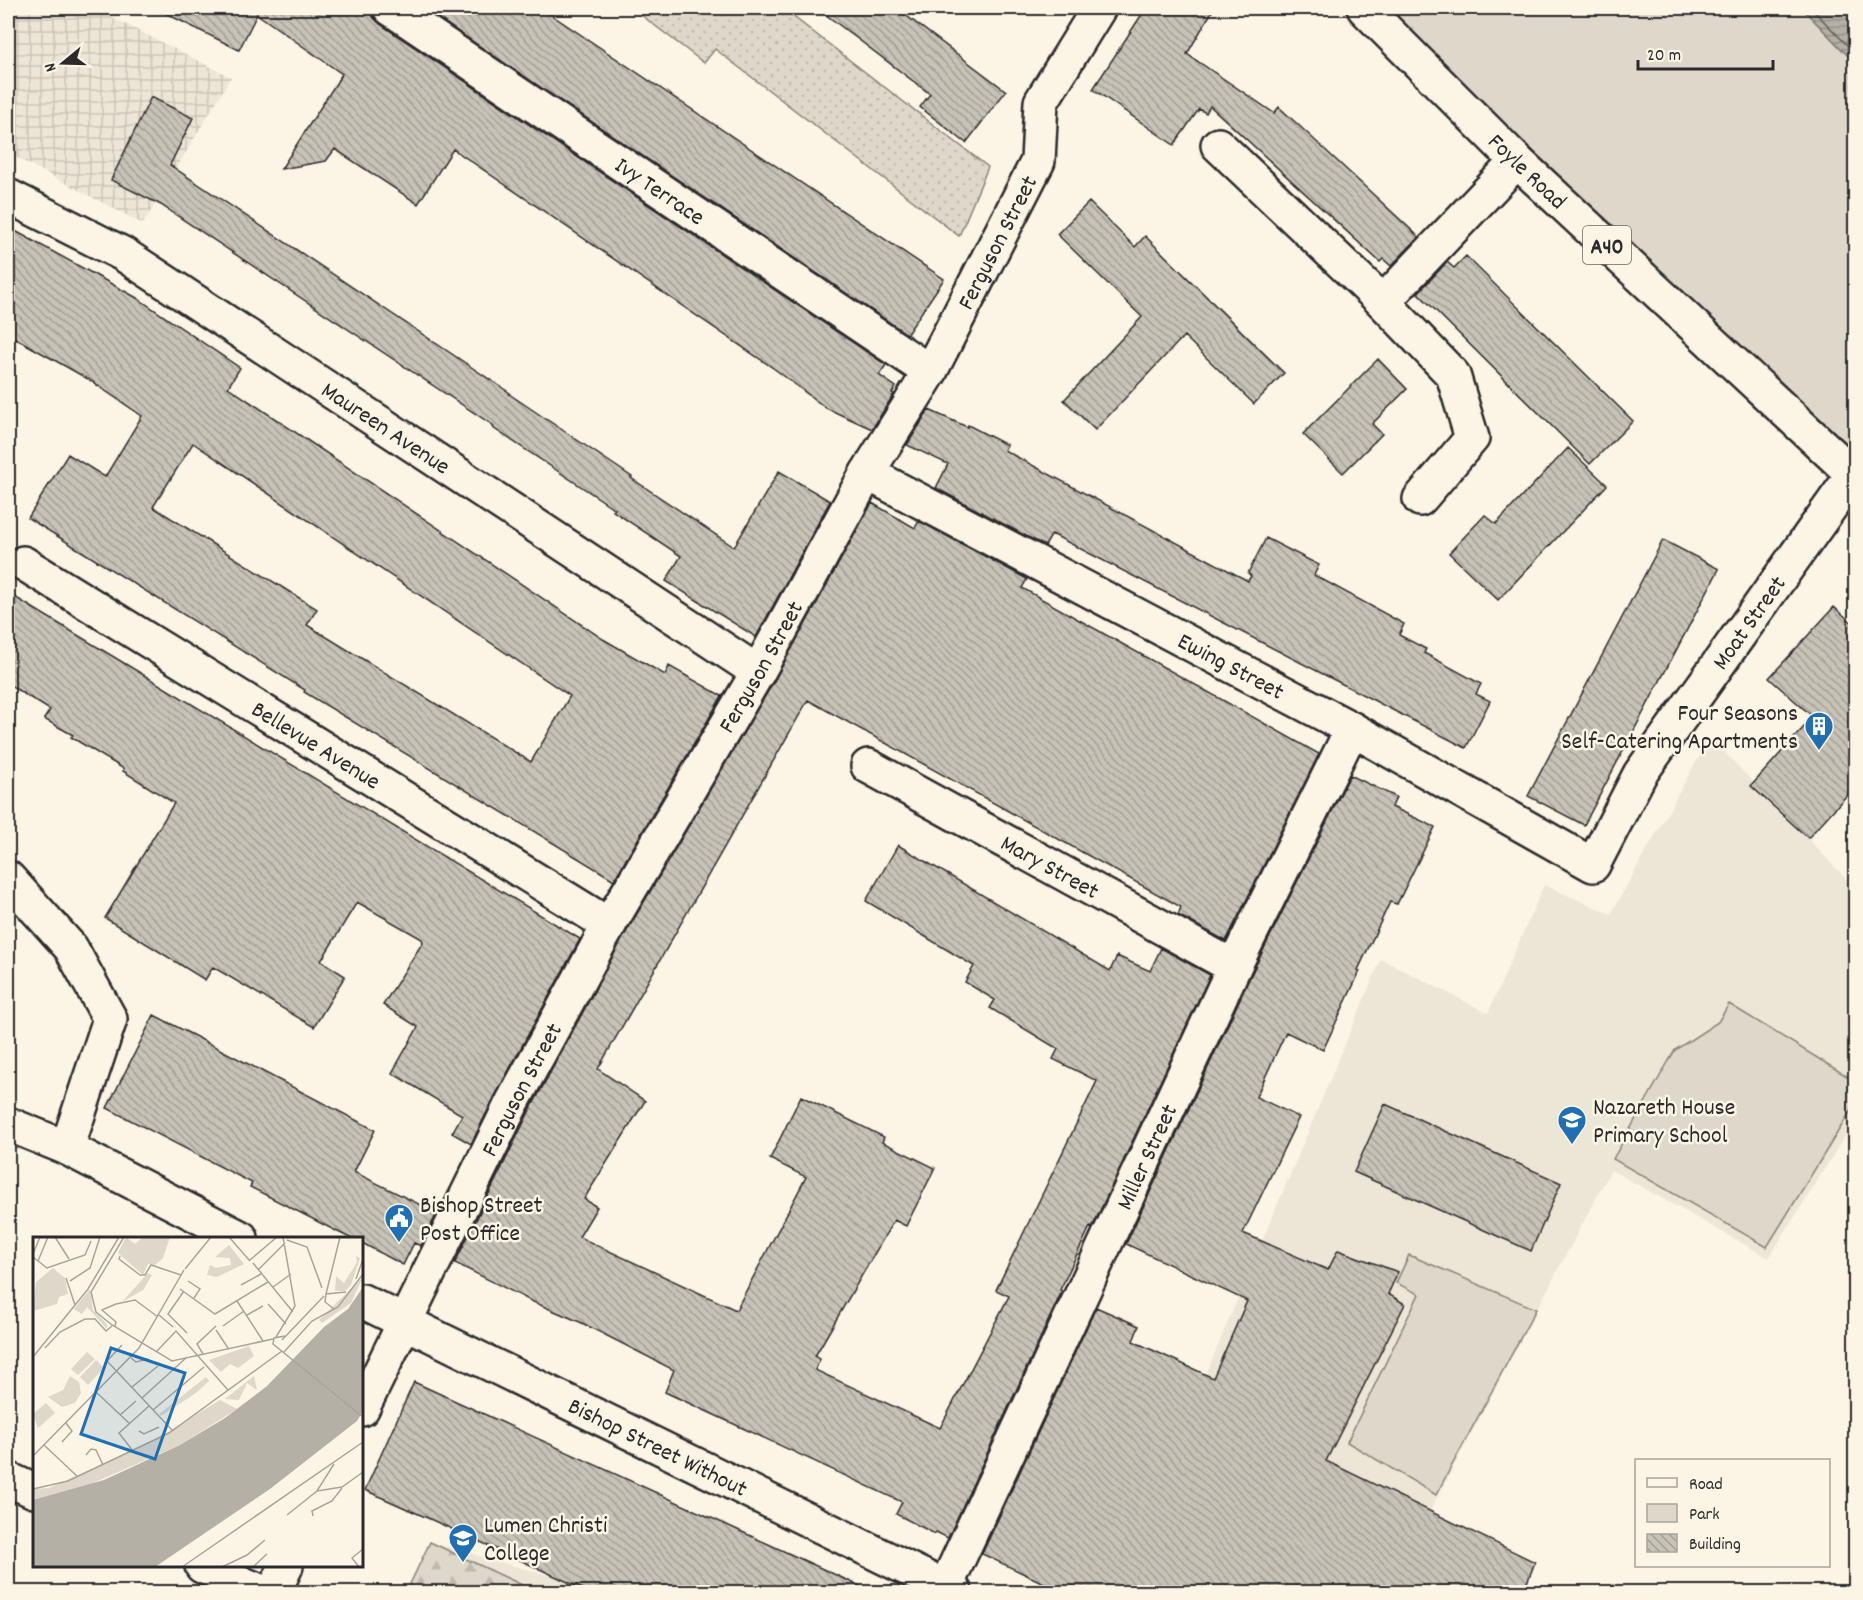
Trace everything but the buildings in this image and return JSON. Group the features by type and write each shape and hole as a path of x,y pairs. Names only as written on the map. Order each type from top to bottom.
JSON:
{"street":[{"name":"Ivy Terrace","path":"390,8 930,372"},
{"name":"Ferguson Street","path":"363,1406 512,1103 609,925 758,672 867,473 930,372 1038,161 1041,102 1099,8"},
{"name":"Foyle Road","path":"1364,8 1517,161 1854,476"},
{"path":"1218,145 1383,302 1453,375 1472,438 1419,499"},
{"path":"1383,302 1517,161"},
{"name":"Maureen Avenue","path":"8,196 123,254 758,672"},
{"name":"Ewing Street","path":"867,473 1352,729 1593,865"},
{"name":"Moat Street","path":"1593,865 1640,774 1854,476"},
{"name":"Bellevue Avenue","path":"23,563 609,925"},
{"name":"Miller Street","path":"950,1590 1234,967 1352,729"},
{"name":"Mary Street","path":"868,766 1234,967"},
{"path":"8,878 71,948 110,1019 67,1148"},
{"path":"8,1124 67,1148 237,1237"},
{"name":"Bishop Street Without","path":"363,1302 950,1590"},
{"path":"8,1479 33,1491"},
{"path":"204,1567 262,1593"},
{"path":"274,1593 286,1567"}],"shaded area":[{"path":"8,8 93,8 231,77 143,224 8,153"},
{"name":"Nazareth House Primary School","path":"1710,737 1855,888 1855,1120 1769,1258 1611,1170 1430,1511 1377,1485 1323,1588 1114,1592 1381,959 1488,1013 1544,885 1611,914"},
{"name":"Lumen Christi College","path":"430,1542 607,1592 406,1592"}],"green space":[{"path":"632,8 782,8 988,167 959,236 715,49 704,63"},
{"path":"1364,8 1802,8 1855,63 1855,477"},
{"path":"1729,1004 1855,1081 1855,1104 1767,1247 1613,1159 1675,1050 1718,1022"},
{"path":"1409,1255 1536,1309 1436,1495 1347,1442 1419,1294 1396,1283"},
{"name":"Lumen Christi College","path":"430,1542 537,1592 424,1592 409,1586"}],"water":[{"path":"1802,8 1855,8 1855,63"}],"place":[{"name":"Four Seasons Self-Catering Apartments","path":"1819,752"},
{"name":"Nazareth House Primary School","path":"1572,1146"},
{"name":"Bishop Street Post Office","path":"399,1244"},
{"name":"Lumen Christi College","path":"463,1564"}]}
